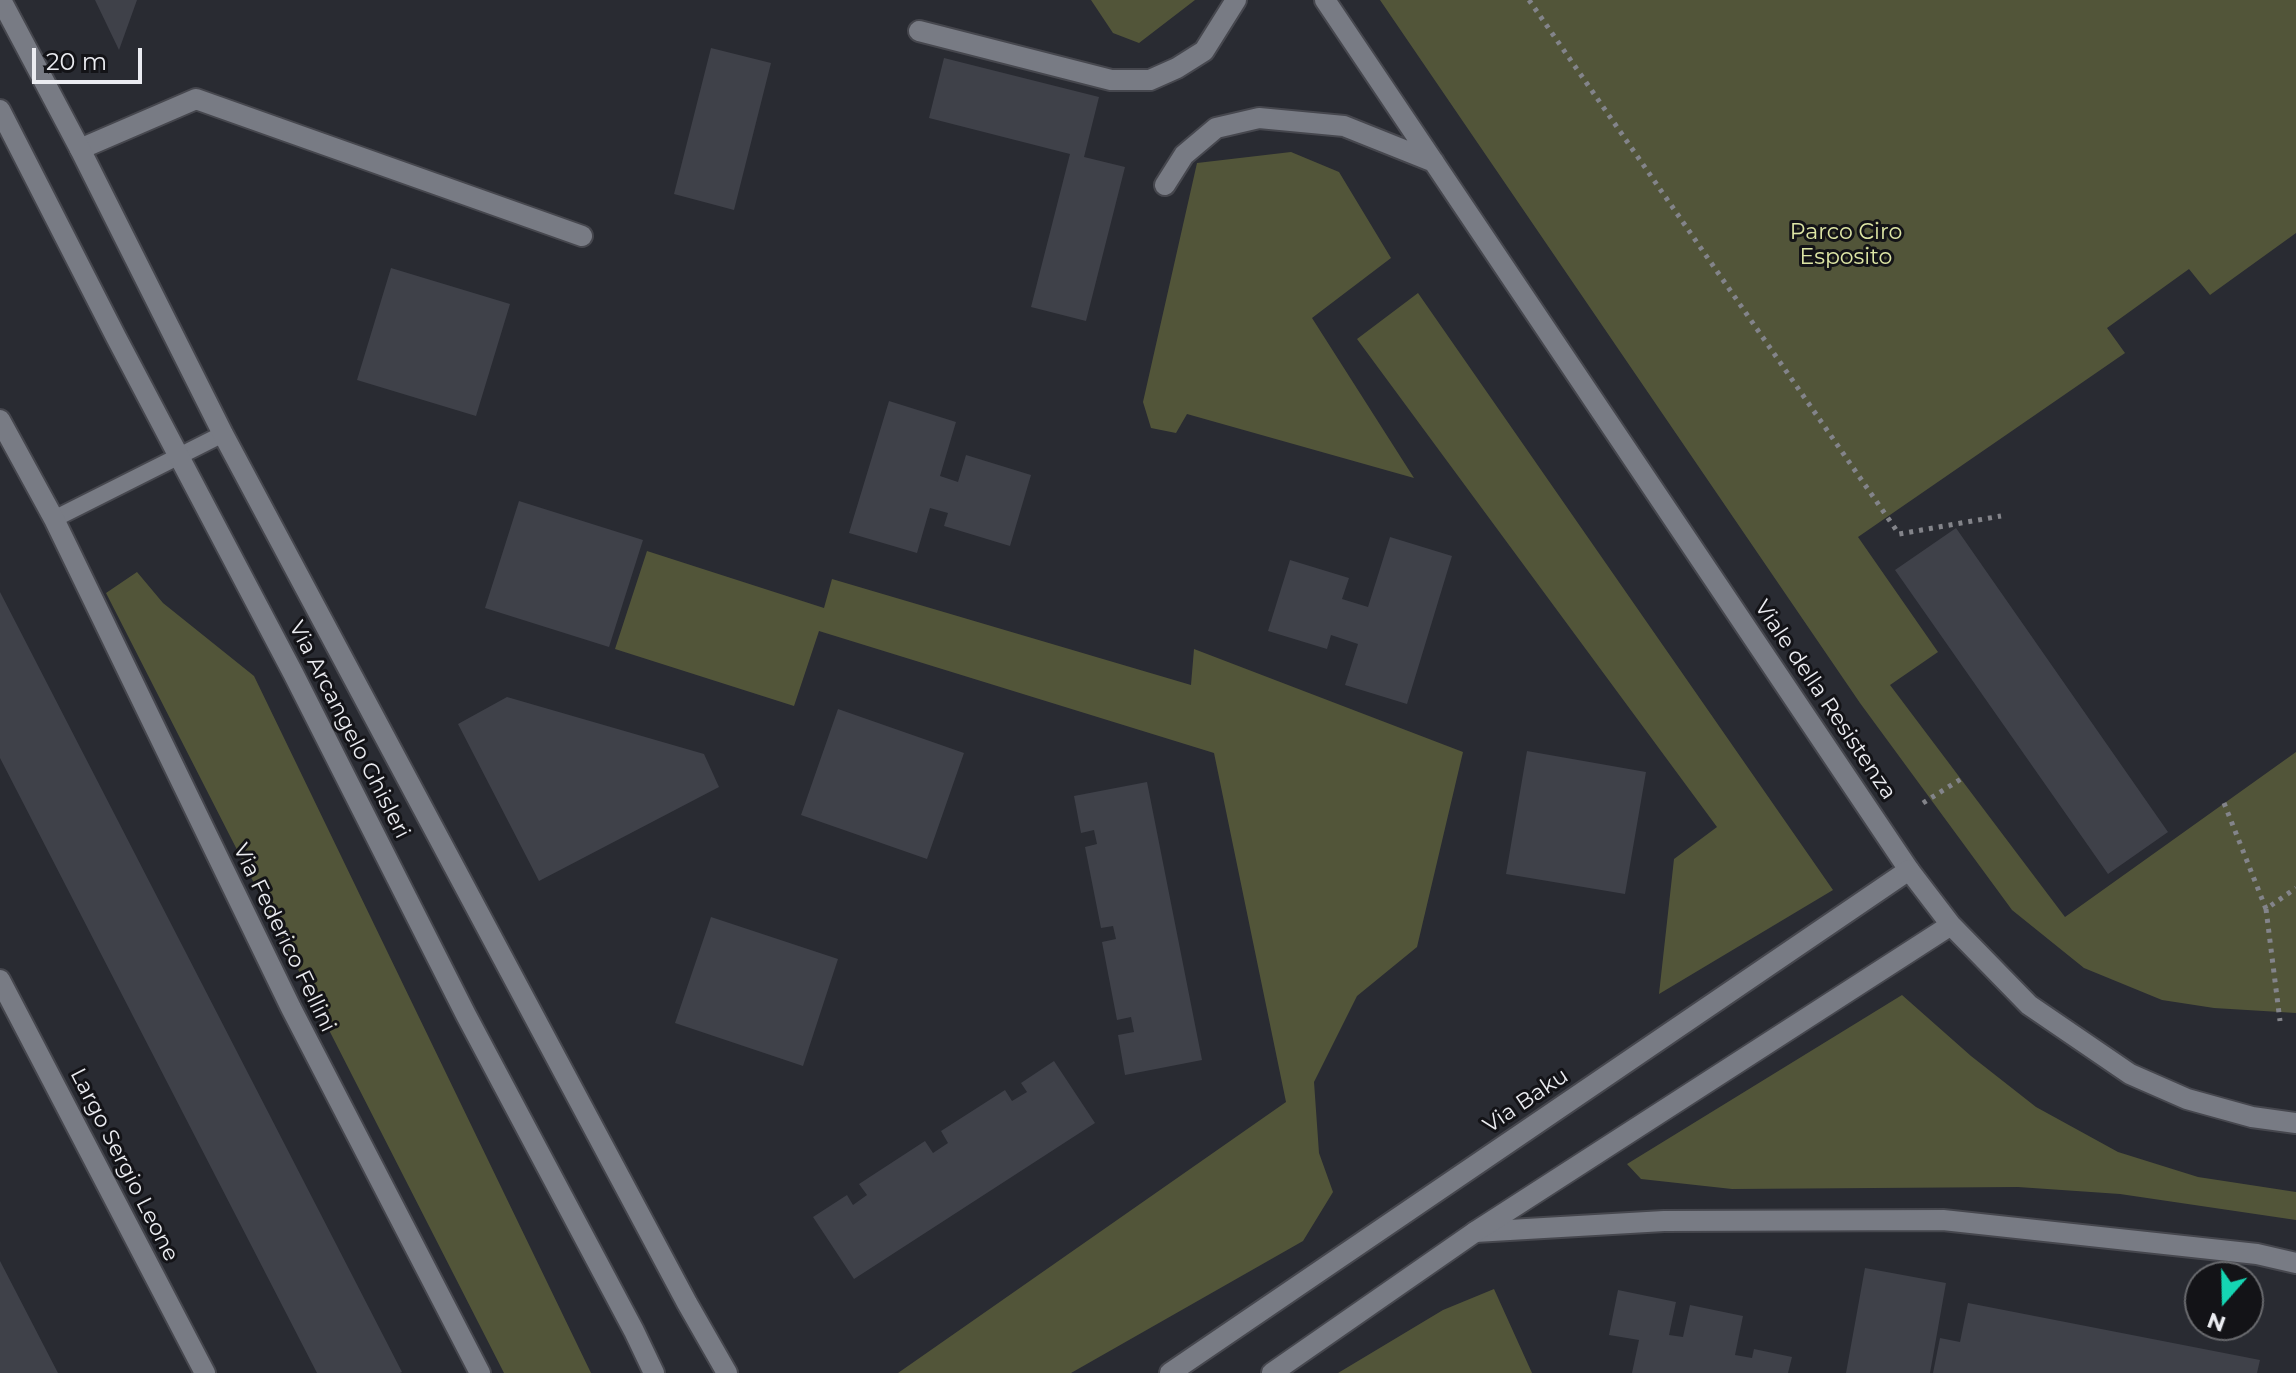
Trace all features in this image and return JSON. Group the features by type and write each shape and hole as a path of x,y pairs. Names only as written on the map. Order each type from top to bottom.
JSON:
{"street":[{"name":"Via Arcangelo Ghisleri","path":"1,0 80,149 223,434 727,1373"},
{"path":"919,31 1111,80 1150,80 1204,51 1236,0"},
{"name":"Viale della Resistenza","path":"1325,0 1909,870 1951,925 2029,1005 2130,1074 2187,1099 2252,1117 2296,1123"},
{"path":"80,149 196,99 582,236"},
{"name":"Via Arcangelo Ghisleri","path":"0,110 654,1373"},
{"path":"1165,185 1184,155 1216,128 1259,118 1344,126 1434,162"},
{"name":"Via Federico Fellini","path":"0,420 54,519 291,1008 480,1373"},
{"name":"Via Baku","path":"1170,1373 1909,870"},
{"path":"1272,1373 1475,1232 1951,925"},
{"name":"Largo Sergio Leone","path":"0,980 205,1373"},
{"path":"1475,1232 1664,1221 1943,1220 2257,1254 2296,1263"}],"lane":[{"path":"54,519 223,434"}],"path":[{"path":"1529,0 1899,534 2001,516"},
{"path":"1923,803 1961,779"},
{"path":"2224,803 2266,909 2280,1021"},
{"path":"2266,909 2296,888"}],"green space":[{"path":"1091,0 1195,0 1139,43 1113,33"},
{"name":"Parco Ciro Esposito","path":"1380,0 2296,0 2296,233 2210,295 2189,269 2107,328 2125,353 1858,537 1938,652 1890,685 2065,917 2296,752 2296,1013 2214,1008 2162,1000 2084,968 2012,910 1860,703"},
{"path":"1291,152 1339,172 1391,258 1312,318 1414,478 1187,414 1176,433 1151,428 1143,402 1197,163"},
{"path":"1418,293 1833,890 1659,994 1674,859 1717,827 1357,339"},
{"path":"647,551 824,608 832,579 1191,685 1194,649 1463,752 1417,947 1357,996 1314,1082 1319,1153 1333,1192 1303,1241 1071,1373 898,1373 1286,1102 1214,753 819,631 794,706 615,649"},
{"path":"137,572 163,603 254,676 591,1373 504,1373 106,593"},
{"path":"1902,995 1971,1056 2036,1107 2118,1152 2198,1177 2296,1192 2296,1220 2120,1194 2018,1187 1732,1189 1641,1179 1627,1164"},
{"path":"1494,1289 1532,1373 1338,1373 1443,1310"}],"building":[{"path":"95,0 137,0 119,50"},
{"path":"711,48 771,63 734,210 674,194"},
{"path":"944,58 1099,97 1084,157 1125,167 1086,321 1031,307 1070,154 929,118"},
{"path":"391,268 510,304 476,416 357,380"},
{"path":"889,401 956,422 940,476 958,482 966,455 1031,475 1010,546 944,526 948,513 930,508 917,553 849,533"},
{"path":"519,501 643,540 609,647 485,608"},
{"path":"1956,528 2168,832 2108,874 1895,570"},
{"path":"1390,537 1452,556 1407,704 1345,685 1358,644 1331,635 1327,649 1268,631 1290,560 1349,578 1342,599 1368,607"},
{"path":"0,592 402,1372 317,1373 0,758"},
{"path":"507,697 704,754 719,787 539,881 458,724"},
{"path":"838,709 964,753 927,859 801,815"},
{"path":"1527,751 1646,772 1625,894 1506,874"},
{"path":"1147,782 1202,1060 1125,1075 1118,1035 1134,1032 1131,1017 1117,1020 1102,942 1116,939 1113,926 1101,928 1085,847 1097,844 1094,830 1081,833 1074,796"},
{"path":"711,917 838,959 803,1066 675,1023"},
{"path":"1054,1061 1095,1123 854,1279 813,1217 847,1195 853,1205 867,1195 859,1184 925,1141 933,1153 948,1143 941,1131 1005,1090 1012,1101 1027,1092 1021,1083"},
{"path":"0,1261 58,1373 0,1373"},
{"path":"1865,1268 1946,1283 1930,1373 1846,1373"},
{"path":"1618,1290 1676,1302 1669,1335 1683,1337 1690,1305 1743,1316 1735,1355 1752,1358 1754,1349 1792,1357 1788,1373 1632,1373 1639,1340 1609,1335"},
{"path":"1968,1303 2260,1360 2257,1373 1933,1373 1940,1338 1960,1342"}]}
